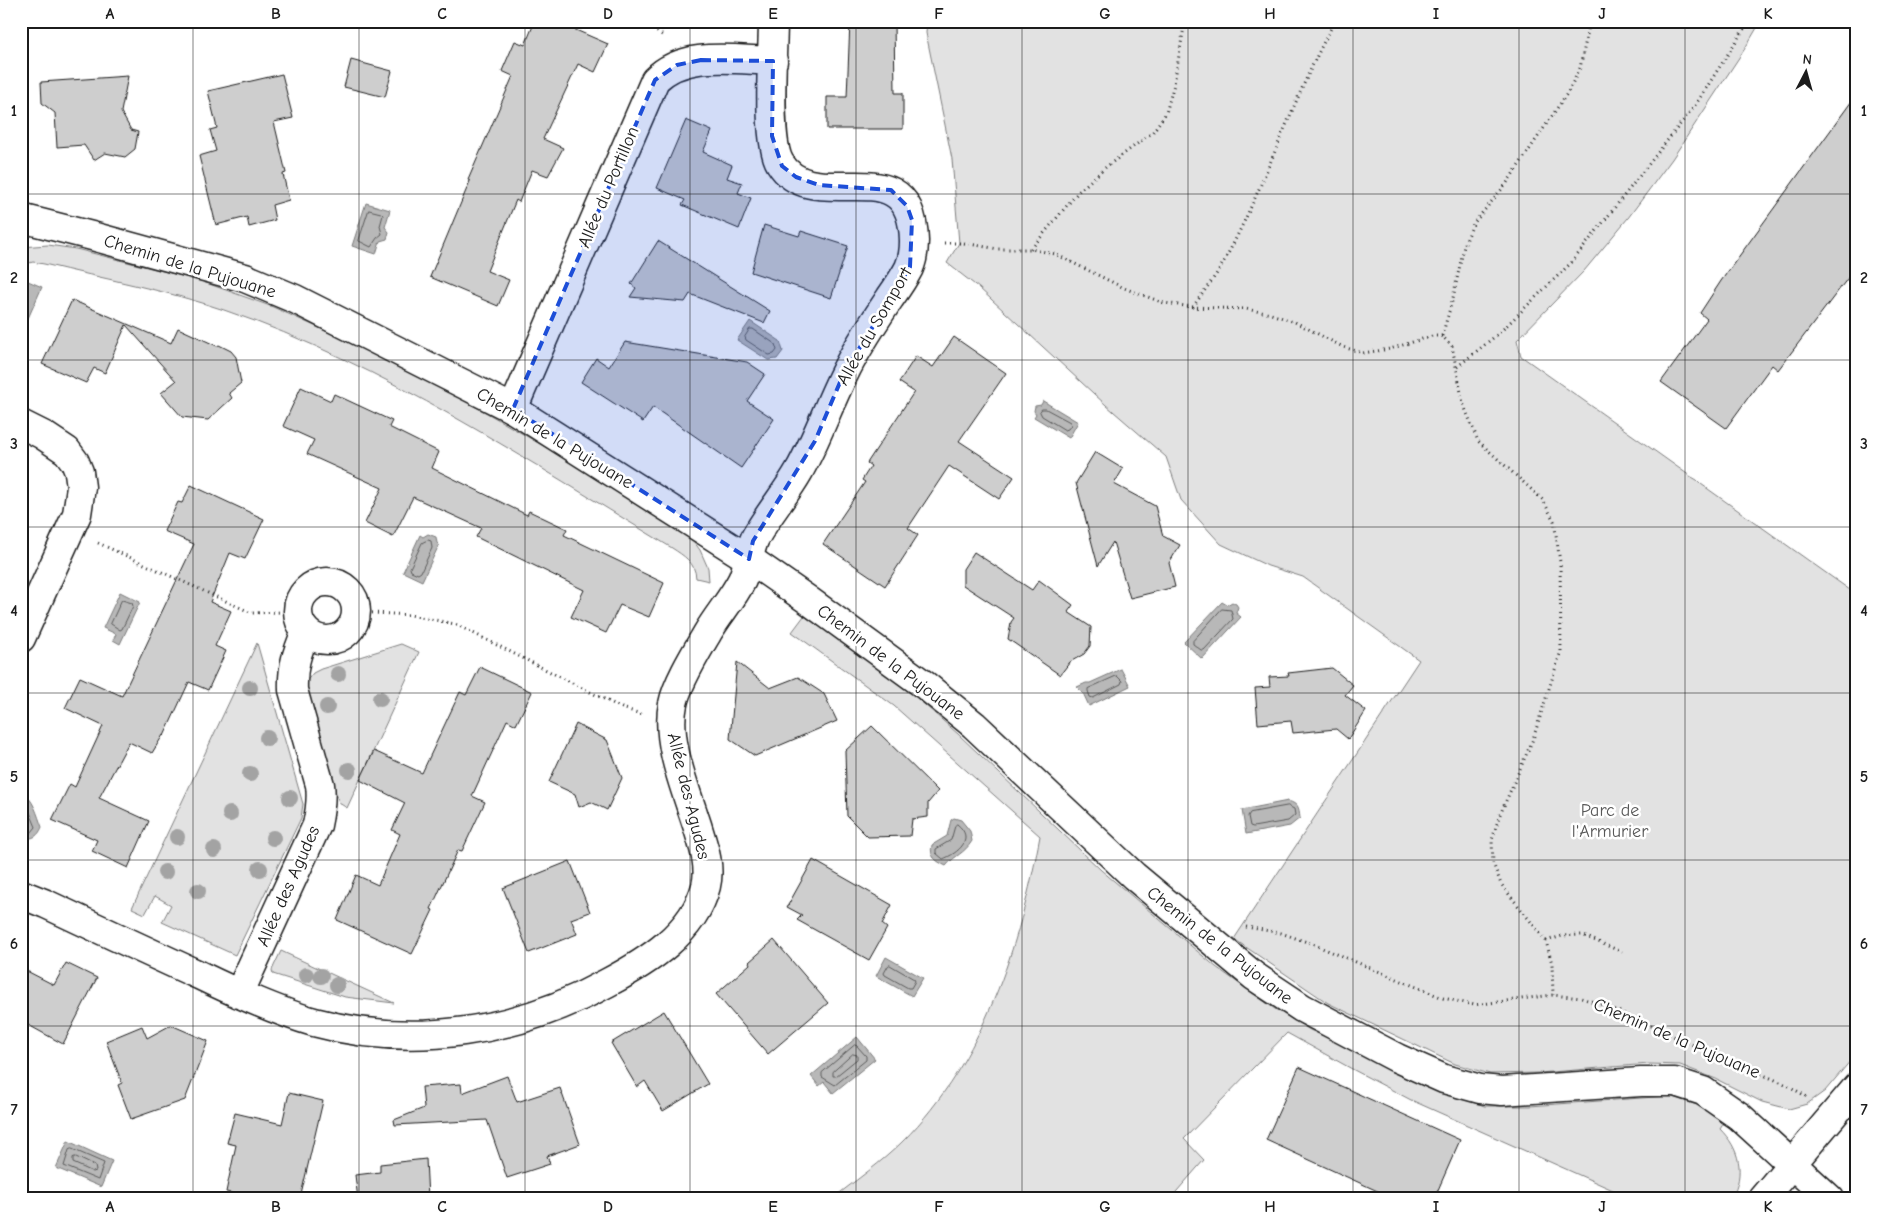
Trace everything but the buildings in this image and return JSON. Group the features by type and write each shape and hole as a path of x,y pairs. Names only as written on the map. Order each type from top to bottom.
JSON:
{"street":[{"name":"Allée du Somport","path":"749,559 753,541 797,474 815,441 844,372 862,340 910,266 914,243 910,213 907,206 896,193 884,188 819,185 796,178 782,166 775,152 772,136 773,21"},
{"name":"Allée du Portillon","path":"514,409 655,80 668,69 689,61 718,59 773,60"},
{"name":"Chemin de la Pujouane","path":"21,218 245,278 295,299 514,409 749,559 926,686 974,725 1134,876 1254,976 1302,1008 1397,1058 1444,1079 1480,1089 1502,1091 1641,1082 1675,1082 1703,1091 1739,1116 1830,1199"},
{"name":"Chemin de la Pujouane","path":"21,237 92,236"},
{"path":"21,424 58,444 75,462 79,472 80,501 70,530 21,638"},
{"name":"Allée des Agudes","path":"21,894 239,994 299,1018 337,1027 394,1034 431,1035 504,1025 537,1015 580,998 638,966 669,943 680,932 696,910 707,882 705,852 672,740 671,721 674,700 678,690 707,633 742,579 749,559"},
{"name":"Allée des Agudes","path":"239,994 317,825 320,812 322,798 320,785 293,684 293,666 302,621 300,599 307,589 328,581 339,584 348,590 354,600 356,612"},
{"path":"302,621 316,637 326,640 338,638 347,632 354,623 356,612"},
{"path":"1762,1199 1857,1087"}],"path":[{"path":"1031,249 1079,191 1106,167 1152,133 1166,113 1174,84 1185,21"},
{"path":"1193,307 1223,264 1251,206 1318,52 1335,21"},
{"path":"1442,336 1453,298 1464,246 1473,224 1507,182 1568,92 1580,68 1590,21"},
{"path":"1457,367 1498,334 1572,262 1696,104 1748,21"},
{"path":"914,243 964,243 998,249 1031,249 1055,254 1124,288 1164,303 1193,307 1246,309 1270,314 1295,322 1343,347 1363,353 1390,349 1432,336 1442,336 1452,346 1463,403 1478,441 1543,500 1554,522 1560,562 1561,652 1533,739 1499,817 1492,840 1494,863 1501,884 1546,941 1552,964 1553,995"},
{"path":"70,530 252,612 302,621"},
{"path":"356,612 410,615 455,624 622,708 671,721"},
{"name":"Chemin de la Pujouane","path":"1242,924 1248,928 1281,933 1310,943 1442,998 1474,1005 1553,995 1581,998 1607,1006 1788,1085 1834,1113"},
{"path":"1546,941 1562,936 1582,935 1622,952"}],"highlighted area":[{"path":"701,60 773,61 772,136 782,166 796,177 819,185 891,190 907,206 912,220 910,267 844,373 815,441 753,541 749,559 513,409 655,80 677,65"}],"green space":[{"name":"Parc de l'Armurier","path":"927,21 1761,21 1672,159 1628,218 1584,271 1517,340 1521,356 1857,595 1857,1053 1825,1091 1807,1104 1789,1109 1762,1102 1716,1079 1680,1065 1649,1064 1539,1073 1490,1074 1455,1064 1328,1003 1234,939 1419,660 1303,577 1268,566 1221,544 1181,500 1166,457 1106,405 979,288 947,263 959,243 952,159 926,33"},
{"path":"48,245 76,249 198,280 273,307 374,353 487,413 612,486 678,529 694,542 700,550 708,568 709,581 696,578 694,568 681,554 564,482 454,417 342,358 284,332 202,303 44,264 33,262 21,265 21,247"},
{"path":"804,616 859,651 892,676 958,734 1101,870 1216,967 1275,1009 1310,1030 1484,1106 1530,1106 1669,1096 1700,1106 1724,1123 1720,1129 1736,1153 1739,1170 1736,1189 1732,1198 1633,1199 1411,1100 1287,1033 1184,1139 1204,1160 1170,1199 832,1199 903,1141 931,1109 955,1075 976,1038 994,999 1009,959 1032,877 1040,836 894,706 792,632"},
{"path":"257,643 303,804 301,818 235,955 162,922 171,905 155,896 145,914 132,908"},
{"path":"401,644 419,652 347,808 339,803 316,730 305,683 313,673 321,669"},
{"path":"281,951 394,1003 345,997 273,974 272,970"}],"water":[{"path":"366,203 390,210 385,227 389,232 387,239 380,241 376,254 352,246"},
{"path":"21,278 42,287 21,334"},
{"path":"750,321 780,341 783,351 777,359 768,360 737,340"},
{"path":"1043,401 1078,422 1069,438 1034,417 1036,414 1034,411 1035,406 1041,405"},
{"path":"428,534 436,537 439,545 422,581 403,572 420,535 423,537"},
{"path":"120,592 140,602 120,644 113,640 116,634 103,628"},
{"path":"1222,602 1227,605 1232,602 1236,604 1238,607 1236,613 1241,617 1202,659 1184,642"},
{"path":"1121,669 1130,686 1089,706 1083,693 1077,687"},
{"path":"21,792 32,803 42,827 36,836 31,838 21,836"},
{"path":"1288,801 1297,807 1300,818 1290,826 1246,834 1242,810"},
{"path":"954,818 961,820 970,831 972,841 966,849 946,866 932,856 931,849 932,845 947,836 951,820"},
{"path":"886,957 923,978 912,996 876,976"},
{"path":"857,1037 875,1059 833,1093 824,1082 819,1086 811,1076"},
{"path":"68,1141 112,1161 101,1187 56,1168"}]}
